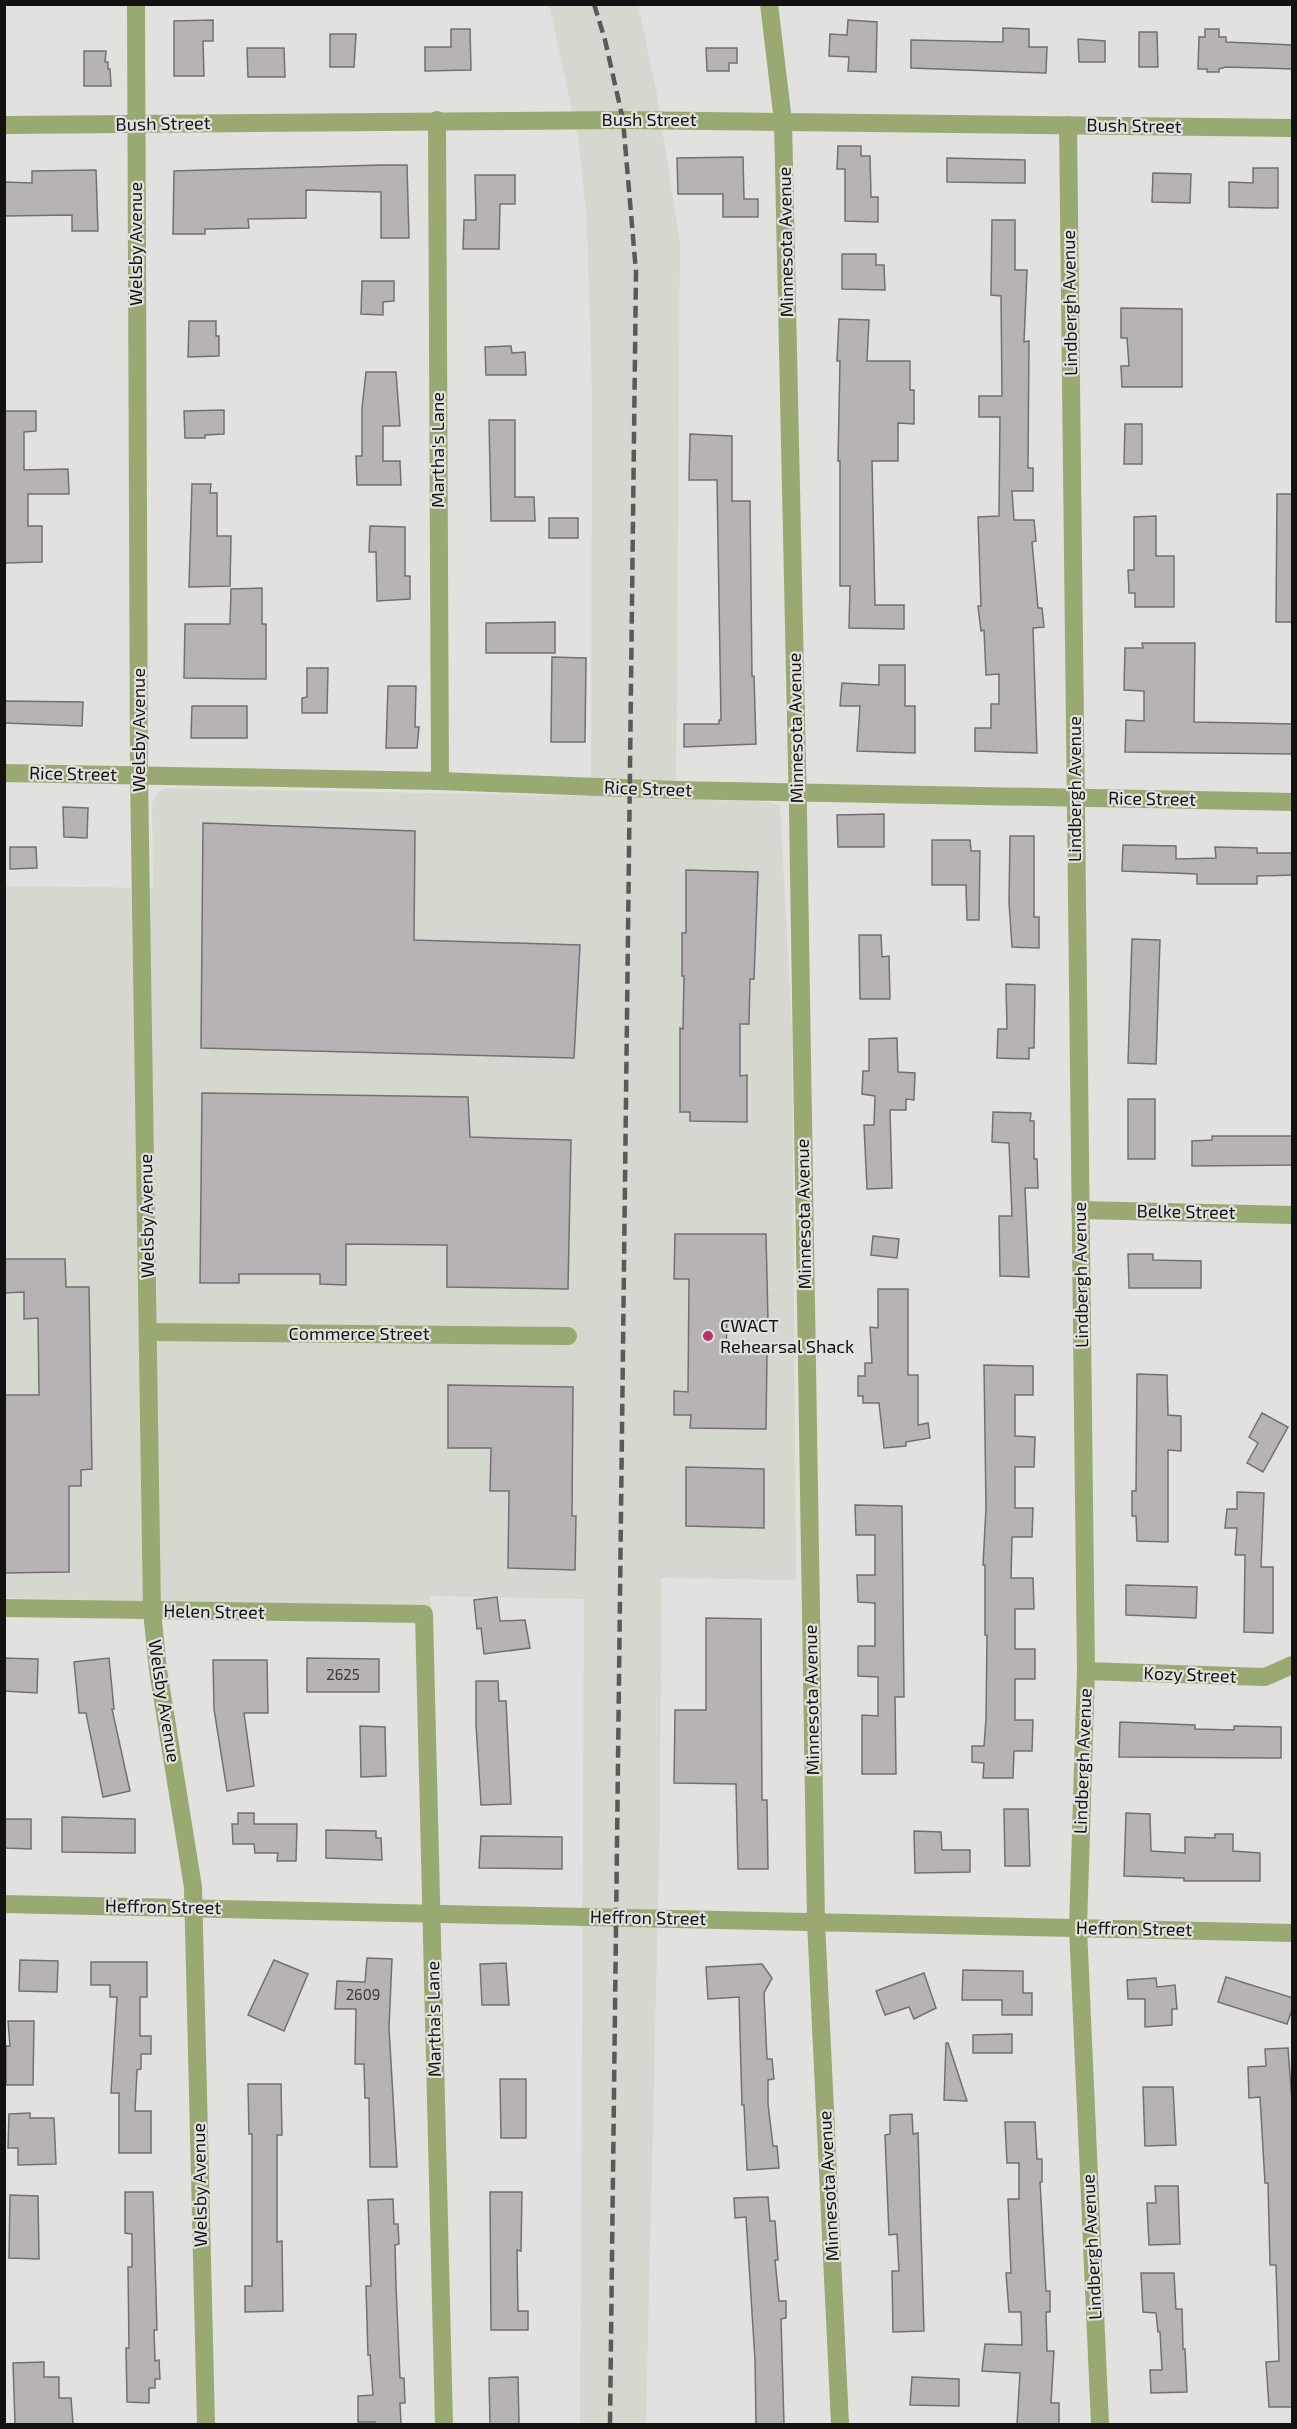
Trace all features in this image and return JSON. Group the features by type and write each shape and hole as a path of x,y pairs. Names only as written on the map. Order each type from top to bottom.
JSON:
{"street":[{"name":"Welsby Avenue","path":"136,4 139,775 152,1611 158,1670 191,1872 194,1908 206,2424"},
{"name":"Minnesota Avenue","path":"769,4 783,122 816,1922 840,2424"},
{"name":"Bush Street","path":"4,124 437,120 1293,128"},
{"name":"Martha's Lane","path":"437,120 440,781"},
{"name":"Lindbergh Avenue","path":"1068,125 1086,1671 1078,1928 1100,2424"},
{"name":"Rice Street","path":"4,773 440,781 797,792 1293,802"},
{"name":"Belke Street","path":"1080,1210 1293,1215"},
{"name":"Commerce Street","path":"149,1332 568,1336"},
{"name":"Helen Street","path":"4,1608 424,1614"},
{"name":"Martha's Lane","path":"424,1614 444,2424"},
{"name":"Kozy Street","path":"1086,1671 1265,1677 1293,1665"},
{"name":"Heffron Street","path":"4,1904 1293,1933"}],"shaded area":[{"path":"549,5 638,5 656,89 680,243 676,790 646,798 770,802 780,806 792,1029 796,1580 661,1578 660,1821 646,2424 580,2424 584,1599 430,1596 431,1607 5,1598 5,886 153,888 152,803 159,792 167,788 591,796 592,395 587,221 579,143"}],"building":[{"path":"213,20 213,41 203,41 204,76 174,76 174,21"},
{"path":"848,20 877,22 876,72 848,71 849,57 829,56 830,34 847,35"},
{"path":"1003,28 1029,29 1029,47 1047,47 1046,73 911,68 911,40 1003,42"},
{"path":"451,29 470,29 471,70 425,71 425,47 451,47"},
{"path":"1205,29 1219,29 1219,37 1226,37 1226,42 1293,45 1293,69 1226,67 1219,69 1219,72 1207,72 1207,69 1198,69 1199,37 1205,37"},
{"path":"1139,32 1157,32 1158,67 1139,67"},
{"path":"330,34 356,34 354,67 330,67"},
{"path":"1078,39 1105,41 1105,62 1079,62"},
{"path":"247,48 284,48 285,77 248,77"},
{"path":"706,48 737,48 737,63 729,63 729,71 707,71"},
{"path":"84,51 106,51 105,62 108,62 108,69 110,69 111,86 84,86"},
{"path":"838,146 861,146 861,156 870,156 871,197 878,197 878,222 845,221 845,169 837,169"},
{"path":"743,157 744,199 758,199 758,217 723,217 723,194 678,194 677,158"},
{"path":"947,158 1025,160 1025,183 947,182"},
{"path":"407,165 409,238 381,238 381,192 306,190 306,218 248,219 249,228 205,229 205,234 173,234 174,171"},
{"path":"1253,168 1278,168 1278,208 1229,207 1229,182 1253,183"},
{"path":"96,170 98,231 72,231 72,215 4,216 4,182 32,183 32,171"},
{"path":"1153,173 1191,174 1190,203 1152,202"},
{"path":"475,175 515,175 515,204 500,204 499,249 463,249 464,220 476,220"},
{"path":"992,220 1015,220 1015,270 1027,270 1024,342 1029,341 1028,468 1033,468 1033,491 1012,491 1014,520 1034,520 1036,541 1032,542 1038,608 1042,608 1044,627 1033,628 1037,753 975,751 975,728 991,728 991,704 999,704 999,674 986,675 984,630 981,631 978,606 981,606 978,517 999,516 1000,417 979,417 979,396 1002,396 1001,296 991,295"},
{"path":"842,254 876,254 876,265 884,265 885,290 842,289"},
{"path":"362,281 394,281 394,301 383,302 383,315 361,314"},
{"path":"1121,308 1182,309 1182,387 1122,387 1121,366 1129,366 1127,338 1121,338"},
{"path":"839,319 869,320 867,361 910,361 910,390 914,390 914,424 898,423 898,461 872,461 875,605 904,605 904,629 849,628 850,586 840,586 840,461 838,461 840,361 837,361"},
{"path":"189,321 216,321 219,356 188,357"},
{"path":"511,346 512,353 525,352 526,375 486,375 485,347"},
{"path":"366,372 396,372 400,426 383,426 383,461 400,461 401,485 357,485 356,456 362,456 362,408"},
{"path":"224,410 224,434 205,435 205,438 185,438 184,411"},
{"path":"4,411 36,411 36,431 24,432 24,470 68,469 69,494 28,494 28,526 42,526 42,562 4,563"},
{"path":"489,420 515,420 515,497 534,497 535,521 491,521"},
{"path":"1125,424 1142,424 1142,464 1124,464"},
{"path":"690,434 732,436 732,501 750,501 752,676 754,676 756,744 684,747 684,724 719,724 721,720 717,480 689,480"},
{"path":"192,484 211,484 210,493 217,493 217,536 231,536 230,586 189,587"},
{"path":"1277,494 1293,494 1293,622 1276,622"},
{"path":"1156,516 1156,556 1174,556 1174,607 1135,607 1135,593 1129,593 1128,570 1134,570 1134,517"},
{"path":"549,518 578,518 578,538 549,538"},
{"path":"370,526 405,527 405,576 410,576 410,599 377,601 376,552 369,552"},
{"path":"262,588 262,624 266,624 266,679 184,678 185,624 230,624 231,589"},
{"path":"555,622 555,653 486,653 486,623"},
{"path":"1142,643 1195,643 1194,722 1293,724 1293,754 1125,752 1126,720 1144,721 1144,691 1124,690 1125,648 1143,648"},
{"path":"552,657 586,658 585,742 551,742"},
{"path":"879,665 905,665 905,706 915,706 915,753 857,751 860,706 840,706 842,683 879,685"},
{"path":"307,668 328,668 327,713 302,713 302,698 307,697"},
{"path":"388,686 416,686 415,727 419,727 417,748 386,748"},
{"path":"4,701 83,702 82,726 4,723"},
{"path":"192,706 247,706 247,738 191,738"},
{"path":"63,807 88,808 87,838 64,837"},
{"path":"884,814 884,847 838,847 837,815"},
{"path":"203,823 415,831 414,940 580,945 574,1058 201,1048"},
{"path":"1010,836 1034,836 1034,917 1039,917 1039,948 1012,947 1009,902"},
{"path":"932,840 970,840 971,851 980,851 979,920 967,920 966,885 932,885"},
{"path":"1123,845 1176,846 1176,859 1216,858 1215,847 1257,848 1257,853 1293,853 1293,875 1257,876 1257,884 1197,884 1197,874 1122,871"},
{"path":"10,847 36,847 37,868 10,869"},
{"path":"686,870 758,872 754,979 750,979 749,1024 740,1024 740,1076 747,1075 747,1122 690,1121 690,1112 680,1112 680,1028 683,1029 684,976 682,976 682,933 686,933"},
{"path":"859,935 881,935 882,957 889,956 890,999 860,999"},
{"path":"1132,939 1160,940 1156,1064 1128,1063"},
{"path":"1006,984 1035,985 1034,1048 1029,1048 1029,1059 997,1058 998,1029 1007,1029"},
{"path":"897,1038 898,1072 915,1073 914,1100 906,1099 906,1110 890,1110 892,1188 867,1189 864,1125 874,1125 875,1096 862,1094 863,1071 869,1071 869,1039"},
{"path":"202,1093 468,1097 470,1137 571,1140 568,1289 447,1287 447,1245 346,1244 346,1285 320,1284 320,1274 239,1274 239,1283 200,1283"},
{"path":"1128,1099 1155,1099 1155,1159 1128,1159"},
{"path":"993,1112 1031,1113 1030,1121 1034,1121 1034,1159 1037,1159 1038,1188 1025,1188 1029,1277 1000,1276 999,1216 1012,1216 1009,1143 992,1142"},
{"path":"1212,1136 1293,1136 1293,1165 1192,1166 1192,1141 1212,1140"},
{"path":"675,1234 766,1234 768,1321 727,1320 726,1352 767,1353 766,1429 690,1428 691,1415 674,1415 674,1391 688,1392 689,1279 674,1279"},
{"path":"873,1236 899,1239 897,1258 871,1255"},
{"path":"1128,1254 1153,1254 1153,1260 1201,1261 1201,1288 1129,1288"},
{"path":"4,1259 65,1259 66,1287 89,1287 92,1469 81,1470 81,1486 69,1486 69,1572 4,1573 4,1395 39,1395 38,1318 24,1319 24,1292 4,1293"},
{"path":"878,1289 908,1289 908,1375 918,1375 918,1425 928,1423 930,1438 906,1442 906,1446 884,1448 879,1403 863,1403 863,1396 858,1396 858,1376 865,1376 865,1363 872,1363 870,1327 878,1328"},
{"path":"984,1365 1033,1366 1033,1395 1015,1395 1015,1436 1035,1437 1034,1467 1015,1467 1015,1508 1033,1508 1032,1537 1012,1537 1011,1578 1033,1578 1034,1609 1015,1609 1015,1649 1035,1649 1035,1679 1015,1679 1015,1720 1033,1720 1032,1751 1014,1751 1013,1778 983,1778 984,1763 972,1762 972,1746 984,1746 986,1719 987,1635 985,1635 985,1565 983,1565 986,1508"},
{"path":"1137,1374 1167,1375 1168,1415 1181,1416 1181,1451 1168,1450 1168,1542 1137,1541 1136,1516 1132,1516 1132,1491 1136,1491"},
{"path":"448,1385 573,1387 572,1516 576,1516 575,1570 508,1568 509,1491 490,1491 491,1448 448,1448"},
{"path":"1262,1413 1288,1427 1263,1472 1247,1463 1258,1443 1249,1437"},
{"path":"686,1467 764,1469 764,1528 686,1526"},
{"path":"1237,1492 1264,1493 1261,1567 1273,1567 1273,1633 1244,1632 1245,1555 1235,1555 1237,1528 1225,1528 1227,1509 1237,1509"},
{"path":"855,1505 902,1506 904,1697 895,1697 896,1774 862,1774 862,1715 878,1716 878,1677 858,1676 858,1646 875,1646 875,1603 858,1602 857,1575 875,1575 875,1535 856,1535"},
{"path":"1126,1585 1197,1587 1196,1618 1126,1615"},
{"path":"497,1597 500,1621 525,1620 530,1648 484,1654 481,1628 477,1629 474,1600"},
{"path":"706,1618 761,1619 762,1800 767,1800 768,1869 738,1869 736,1784 674,1783 675,1710 706,1710"},
{"path":"4,1658 38,1659 37,1693 4,1691"},
{"path":"109,1658 114,1709 112,1709 130,1791 103,1797 86,1713 79,1713 74,1662"},
{"path":"307,1658 379,1659 379,1692 307,1692"},
{"path":"213,1660 267,1660 268,1713 244,1713 254,1786 227,1791 214,1709"},
{"path":"476,1681 498,1681 499,1701 506,1701 511,1804 481,1805"},
{"path":"1120,1722 1195,1725 1195,1729 1234,1730 1234,1726 1281,1727 1281,1758 1119,1757"},
{"path":"360,1726 385,1727 386,1776 361,1777"},
{"path":"1004,1809 1028,1809 1030,1866 1005,1866"},
{"path":"238,1813 254,1813 254,1824 297,1824 296,1861 277,1861 278,1853 255,1853 254,1844 233,1844 232,1824 238,1824"},
{"path":"1126,1813 1150,1814 1151,1851 1185,1853 1185,1837 1215,1838 1215,1834 1233,1834 1233,1851 1260,1853 1260,1881 1184,1881 1184,1878 1124,1876"},
{"path":"62,1817 135,1819 135,1853 62,1852"},
{"path":"4,1819 31,1819 31,1849 4,1848"},
{"path":"326,1830 376,1831 376,1838 381,1838 382,1860 326,1858"},
{"path":"914,1831 941,1832 942,1850 970,1850 970,1872 915,1873"},
{"path":"481,1836 562,1837 562,1869 479,1868"},
{"path":"367,1958 392,1959 389,2028 397,2167 370,2167 369,2098 365,2098 364,2064 355,2064 356,2009 335,2009 337,1981 365,1982"},
{"path":"20,1960 58,1961 57,1992 19,1991"},
{"path":"274,1960 308,1974 284,2031 248,2015"},
{"path":"91,1962 147,1962 147,1997 140,1997 140,2036 151,2036 151,2054 141,2054 141,2069 137,2070 135,2111 151,2111 151,2153 119,2153 119,2093 111,2093 117,1997 110,1997 110,1985 91,1985"},
{"path":"506,1963 509,2005 482,2005 480,1964"},
{"path":"762,1964 772,1978 764,1993 767,2059 772,2059 774,2079 768,2080 768,2104 773,2146 777,2146 779,2168 747,2170 744,2105 742,2105 739,1997 708,1999 706,1967"},
{"path":"963,1970 1023,1971 1023,1993 1032,1993 1032,2015 1002,2015 1002,2000 962,2000"},
{"path":"924,1973 936,2008 914,2019 909,2007 885,2015 876,1991"},
{"path":"1226,1977 1293,1998 1293,2007 1287,2024 1218,2002"},
{"path":"1156,1978 1157,1987 1175,1985 1177,2009 1172,2009 1172,2025 1145,2027 1145,1999 1128,1999 1127,1980"},
{"path":"8,2021 34,2021 33,2085 6,2085 6,2046 10,2046"},
{"path":"1012,2034 1012,2053 973,2053 973,2035"},
{"path":"946,2043 948,2043 967,2101 944,2100"},
{"path":"1288,2048 1293,2114 1293,2407 1269,2407 1266,2362 1279,2361 1276,2265 1270,2265 1268,2183 1265,2183 1260,2097 1249,2098 1248,2067 1266,2066 1265,2049"},
{"path":"500,2079 526,2079 526,2138 501,2138"},
{"path":"248,2084 281,2084 282,2135 277,2135 277,2242 282,2241 283,2311 245,2312 245,2286 252,2286 252,2134 249,2134"},
{"path":"1143,2087 1173,2087 1176,2145 1145,2146"},
{"path":"30,2113 30,2118 54,2118 56,2164 18,2165 18,2148 8,2148 9,2114"},
{"path":"912,2114 913,2134 918,2133 924,2331 893,2332 892,2271 899,2271 897,2234 889,2235 885,2135 890,2134 890,2115"},
{"path":"1005,2122 1035,2122 1037,2159 1042,2159 1042,2182 1040,2182 1046,2291 1050,2291 1050,2312 1046,2312 1047,2351 1054,2351 1051,2403 1059,2403 1059,2424 1017,2424 1020,2373 982,2371 985,2344 1022,2345 1021,2312 1009,2312 1006,2273 1011,2273 1008,2199 1019,2199 1019,2163 1007,2163"},
{"path":"1155,2186 1178,2186 1180,2244 1149,2245 1147,2203 1156,2203"},
{"path":"125,2192 153,2192 157,2330 154,2330 155,2361 159,2360 160,2379 155,2379 155,2388 149,2388 149,2403 127,2402 128,2267 132,2267 132,2234 125,2233"},
{"path":"490,2192 522,2192 521,2251 517,2250 518,2311 528,2311 528,2330 491,2330"},
{"path":"10,2195 38,2196 39,2259 9,2258"},
{"path":"768,2197 770,2221 775,2221 778,2260 775,2260 779,2301 786,2301 786,2318 781,2319 784,2424 756,2424 755,2360 746,2217 735,2218 734,2198"},
{"path":"393,2199 394,2224 398,2224 399,2244 395,2245 400,2378 404,2378 405,2403 400,2403 401,2424 358,2422 358,2396 373,2395 370,2355 368,2355 366,2286 371,2286 368,2200"},
{"path":"1141,2273 1174,2273 1176,2309 1182,2309 1187,2392 1151,2393 1150,2370 1162,2370 1160,2332 1158,2332 1156,2313 1143,2312"},
{"path":"44,2362 44,2377 59,2377 59,2398 71,2398 73,2424 15,2424 13,2363"},
{"path":"518,2377 519,2424 490,2424 489,2378"},
{"path":"912,2377 959,2379 959,2406 910,2405"}],"railway":[{"path":"594,4 605,40 623,120 636,272 610,2424"}],"place":[{"name":"CWACT Rehearsal Shack","path":"708,1336"}]}
